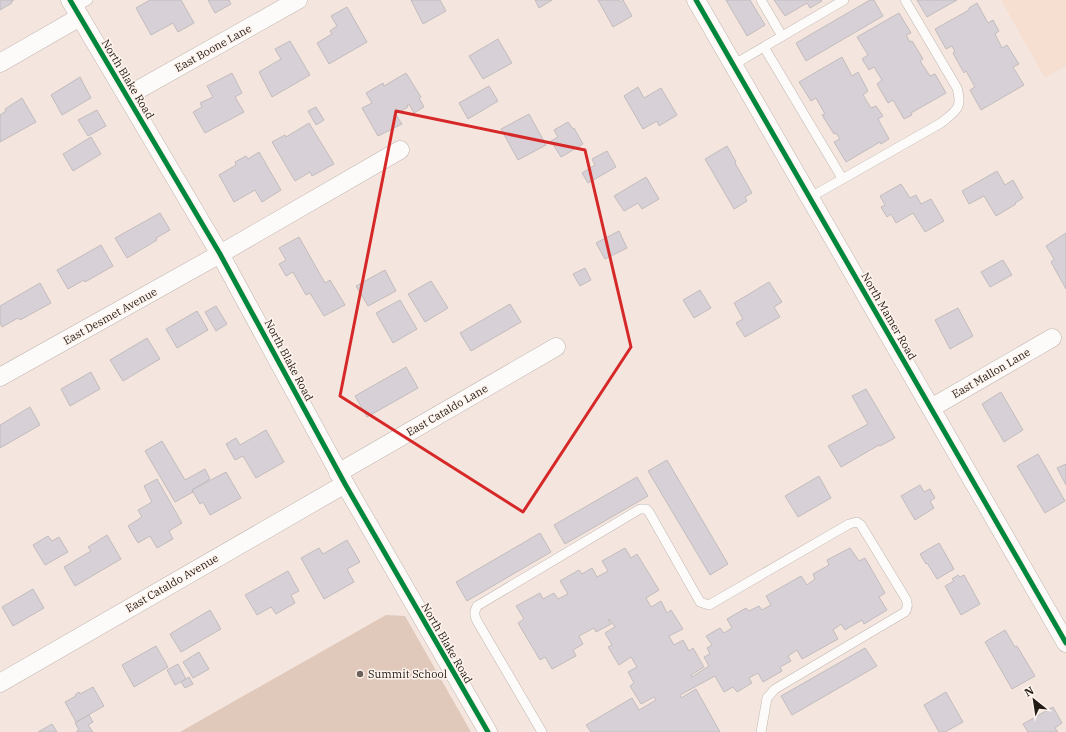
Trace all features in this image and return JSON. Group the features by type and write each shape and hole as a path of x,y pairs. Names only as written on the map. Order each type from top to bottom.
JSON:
{"street":[{"name":"East Boone Lane","path":"127,96 298,0"},
{"name":"North Mamer Road","path":"696,0 1066,642"},
{"name":"North Blake Road","path":"78,6 127,96 220,254 341,479 488,732"},
{"path":"0,63 78,6"},
{"path":"220,254 400,150"},
{"name":"East Desmet Avenue","path":"0,377 220,254"},
{"name":"East Mallon Lane","path":"931,408 1052,338"},
{"name":"East Cataldo Lane","path":"341,479 556,347"},
{"name":"East Cataldo Avenue","path":"0,683 341,479"}],"lane":[{"path":"761,0 782,36"},
{"path":"733,65 844,0"},
{"path":"809,198 941,123 955,112 960,100 956,88 905,0"},
{"path":"764,47 842,178"},
{"path":"542,732 474,616 474,610 478,606 640,509 646,509 650,512 700,602 709,605 849,524 857,522 861,525 906,599 907,609 905,612 775,689 767,698 761,732"}],"highlighted area":[{"path":"396,111 585,150 631,347 523,512 340,396"}],"shaded area":[{"path":"1001,0 1066,0 1066,67 1065,66 1045,78"},
{"name":"Summit School","path":"386,615 405,616 471,732 180,732"}],"building":[{"path":"0,0 14,0 11,2 12,3 0,10"},
{"path":"150,0 181,0 194,23 178,32 173,23 151,35 136,8"},
{"path":"208,0 229,0 231,4 215,13"},
{"path":"411,0 440,0 446,11 423,24"},
{"path":"535,0 552,0 539,8"},
{"path":"598,0 619,0 620,2 623,0 632,16 613,27"},
{"path":"726,0 750,0 765,25 747,36"},
{"path":"774,0 822,1 810,8 807,3 785,16"},
{"path":"870,0 874,0 883,16 806,61 796,43"},
{"path":"917,0 957,0 927,17"},
{"path":"977,3 988,23 993,20 999,31 995,34 1002,48 1007,45 1019,64 1013,67 1024,85 981,110 970,90 975,87 966,71 964,73 953,53 955,52 952,46 946,49 935,29 969,10 969,8"},
{"path":"347,7 367,42 329,64 317,43 332,34 330,31 337,26 331,16"},
{"path":"899,13 911,33 906,35 910,42 912,41 923,59 920,61 930,76 935,74 946,93 911,113 912,115 904,119 893,100 888,103 877,84 882,80 874,67 869,70 862,59 868,55 857,37"},
{"path":"498,39 512,63 483,79 469,56"},
{"path":"290,41 310,75 272,97 259,72 281,59 275,49"},
{"path":"842,57 852,76 858,72 868,91 863,95 871,108 876,106 883,116 878,119 889,139 881,144 880,142 846,162 834,142 840,139 836,133 834,134 822,115 825,114 816,98 811,101 799,82"},
{"path":"232,73 242,93 235,97 244,112 205,133 193,112 202,107 200,103 213,97 207,86"},
{"path":"406,73 421,97 419,98 424,107 414,113 409,104 407,105 408,107 398,113 397,110 394,112 402,124 378,136 362,108 372,103 366,93 383,83 384,86"},
{"path":"80,77 91,98 62,115 51,95"},
{"path":"489,86 498,101 468,119 459,103"},
{"path":"638,87 644,98 661,88 677,115 659,126 657,121 643,129 624,96"},
{"path":"22,98 36,122 0,142 0,115 6,111 5,109"},
{"path":"316,107 324,120 316,125 308,111"},
{"path":"97,110 106,126 88,136 78,120"},
{"path":"529,114 546,145 518,160 501,129"},
{"path":"568,122 573,129 574,128 583,144 561,157 551,141 558,137 554,130"},
{"path":"309,123 334,164 312,176 310,172 295,181 272,142 285,135 286,137"},
{"path":"91,137 101,154 73,171 63,154"},
{"path":"727,146 752,193 745,197 747,201 734,209 705,159"},
{"path":"607,151 616,167 588,183 582,173 595,165 592,159"},
{"path":"259,152 281,190 262,202 255,190 234,202 219,175 236,165 235,162 246,156 248,159"},
{"path":"997,171 1005,185 1013,180 1023,198 996,216 984,196 969,204 962,191"},
{"path":"646,177 659,199 642,209 638,203 624,211 614,196"},
{"path":"901,184 910,198 916,195 921,204 931,199 944,221 925,232 913,213 896,223 891,214 887,217 881,207 885,205 880,196"},
{"path":"160,213 170,230 156,238 157,240 127,258 115,238"},
{"path":"619,231 627,248 605,259 596,243"},
{"path":"1066,233 1066,289 1051,262 1054,259 1046,246"},
{"path":"299,237 325,283 330,280 345,305 324,316 310,293 306,295 293,272 286,276 279,264 286,260 279,248"},
{"path":"101,245 113,266 85,282 84,280 68,289 57,270"},
{"path":"1003,260 1012,275 990,287 981,272"},
{"path":"585,268 591,280 580,286 573,274"},
{"path":"385,270 396,291 368,306 356,286"},
{"path":"431,281 448,308 425,322 408,294"},
{"path":"769,282 782,302 774,307 780,317 745,337 736,323 743,319 734,303"},
{"path":"40,283 51,303 20,320 18,318 2,327 0,323 0,306"},
{"path":"700,290 711,308 694,318 683,300"},
{"path":"400,300 417,329 393,343 376,313"},
{"path":"510,304 521,322 471,351 460,333"},
{"path":"216,306 227,324 216,331 205,312"},
{"path":"958,308 973,336 950,349 935,320"},
{"path":"197,311 208,330 177,348 166,329"},
{"path":"147,338 160,359 123,381 110,360"},
{"path":"406,367 418,388 367,417 355,396"},
{"path":"91,372 100,389 70,406 61,389"},
{"path":"866,389 895,438 880,446 879,445 841,467 828,446 868,424 852,396"},
{"path":"1001,392 1023,430 1004,442 982,404"},
{"path":"30,407 40,425 0,448 0,425"},
{"path":"266,430 284,462 256,478 243,456 235,460 226,444 236,438 240,445"},
{"path":"162,441 185,480 205,469 210,479 192,490 193,492 175,502 145,451"},
{"path":"1038,454 1065,501 1045,513 1017,466"},
{"path":"667,460 728,564 710,575 648,471"},
{"path":"1066,464 1066,485 1057,468"},
{"path":"226,472 241,498 210,515 203,502 200,504 192,490"},
{"path":"819,476 831,498 798,517 785,496"},
{"path":"637,477 648,496 565,544 554,525"},
{"path":"157,479 182,523 169,531 173,539 157,548 150,536 138,543 128,526 142,517 138,510 152,502 144,486"},
{"path":"920,485 924,492 930,489 935,498 930,501 934,508 915,520 901,496"},
{"path":"540,533 551,552 467,601 456,582"},
{"path":"107,535 121,559 75,586 64,567 91,551 88,547"},
{"path":"48,536 52,541 59,537 68,552 45,565 33,545"},
{"path":"347,540 360,562 347,569 354,582 324,599 301,558 319,548 323,554"},
{"path":"939,543 954,569 937,579 920,554"},
{"path":"625,548 631,558 637,554 659,590 646,598 651,607 661,601 667,613 671,610 683,629 669,636 674,645 683,640 689,651 693,648 704,667 691,675 692,677 709,666 704,657 710,654 707,648 712,645 706,636 720,628 724,633 732,628 727,619 746,608 749,611 759,606 762,610 771,605 766,596 801,576 807,585 815,579 813,574 829,565 827,560 850,548 859,561 865,558 885,593 879,597 887,610 864,624 862,620 845,630 841,624 833,630 838,639 802,659 797,650 788,656 791,661 780,667 782,671 763,682 758,673 749,678 752,683 737,692 733,687 724,692 715,676 680,695 681,698 696,689 720,732 591,732 586,725 632,698 639,710 656,700 654,697 641,704 630,686 634,683 628,672 637,667 631,657 619,665 608,647 612,645 605,633 615,627 609,619 608,620 611,624 596,632 594,628 579,636 583,644 573,650 576,656 552,669 545,657 540,660 518,623 524,619 516,606 540,593 543,599 554,593 558,599 568,594 560,581 579,570 582,574 592,568 597,577 608,571 602,561"},
{"path":"288,571 299,591 291,595 295,603 276,614 271,607 257,615 245,595"},
{"path":"958,575 960,577 964,575 980,604 961,615 945,586 954,581 952,579"},
{"path":"33,589 44,608 13,626 2,607"},
{"path":"210,610 221,629 181,652 170,634"},
{"path":"1005,630 1015,647 1017,646 1035,676 1012,689 985,642"},
{"path":"156,646 168,667 134,687 122,665"},
{"path":"865,648 877,666 792,715 781,696"},
{"path":"199,652 209,669 193,678 183,662"},
{"path":"178,664 186,679 175,685 167,670"},
{"path":"189,677 193,684 185,688 181,682"},
{"path":"93,687 104,706 76,722 65,702 76,696 75,695 79,692 80,694"},
{"path":"946,692 963,722 945,732 939,732 924,705"},
{"path":"1053,707 1062,723 1055,728 1058,732 1028,732 1023,724"},
{"path":"89,715 93,722 88,725 93,732 76,732 79,730 75,723"},
{"path":"52,724 57,732 38,732"}],"cycle path":[{"path":"70,0 220,254 345,484 488,732"},
{"path":"696,0 1066,643"}],"place":[{"name":"Summit School","path":"360,674"}]}
